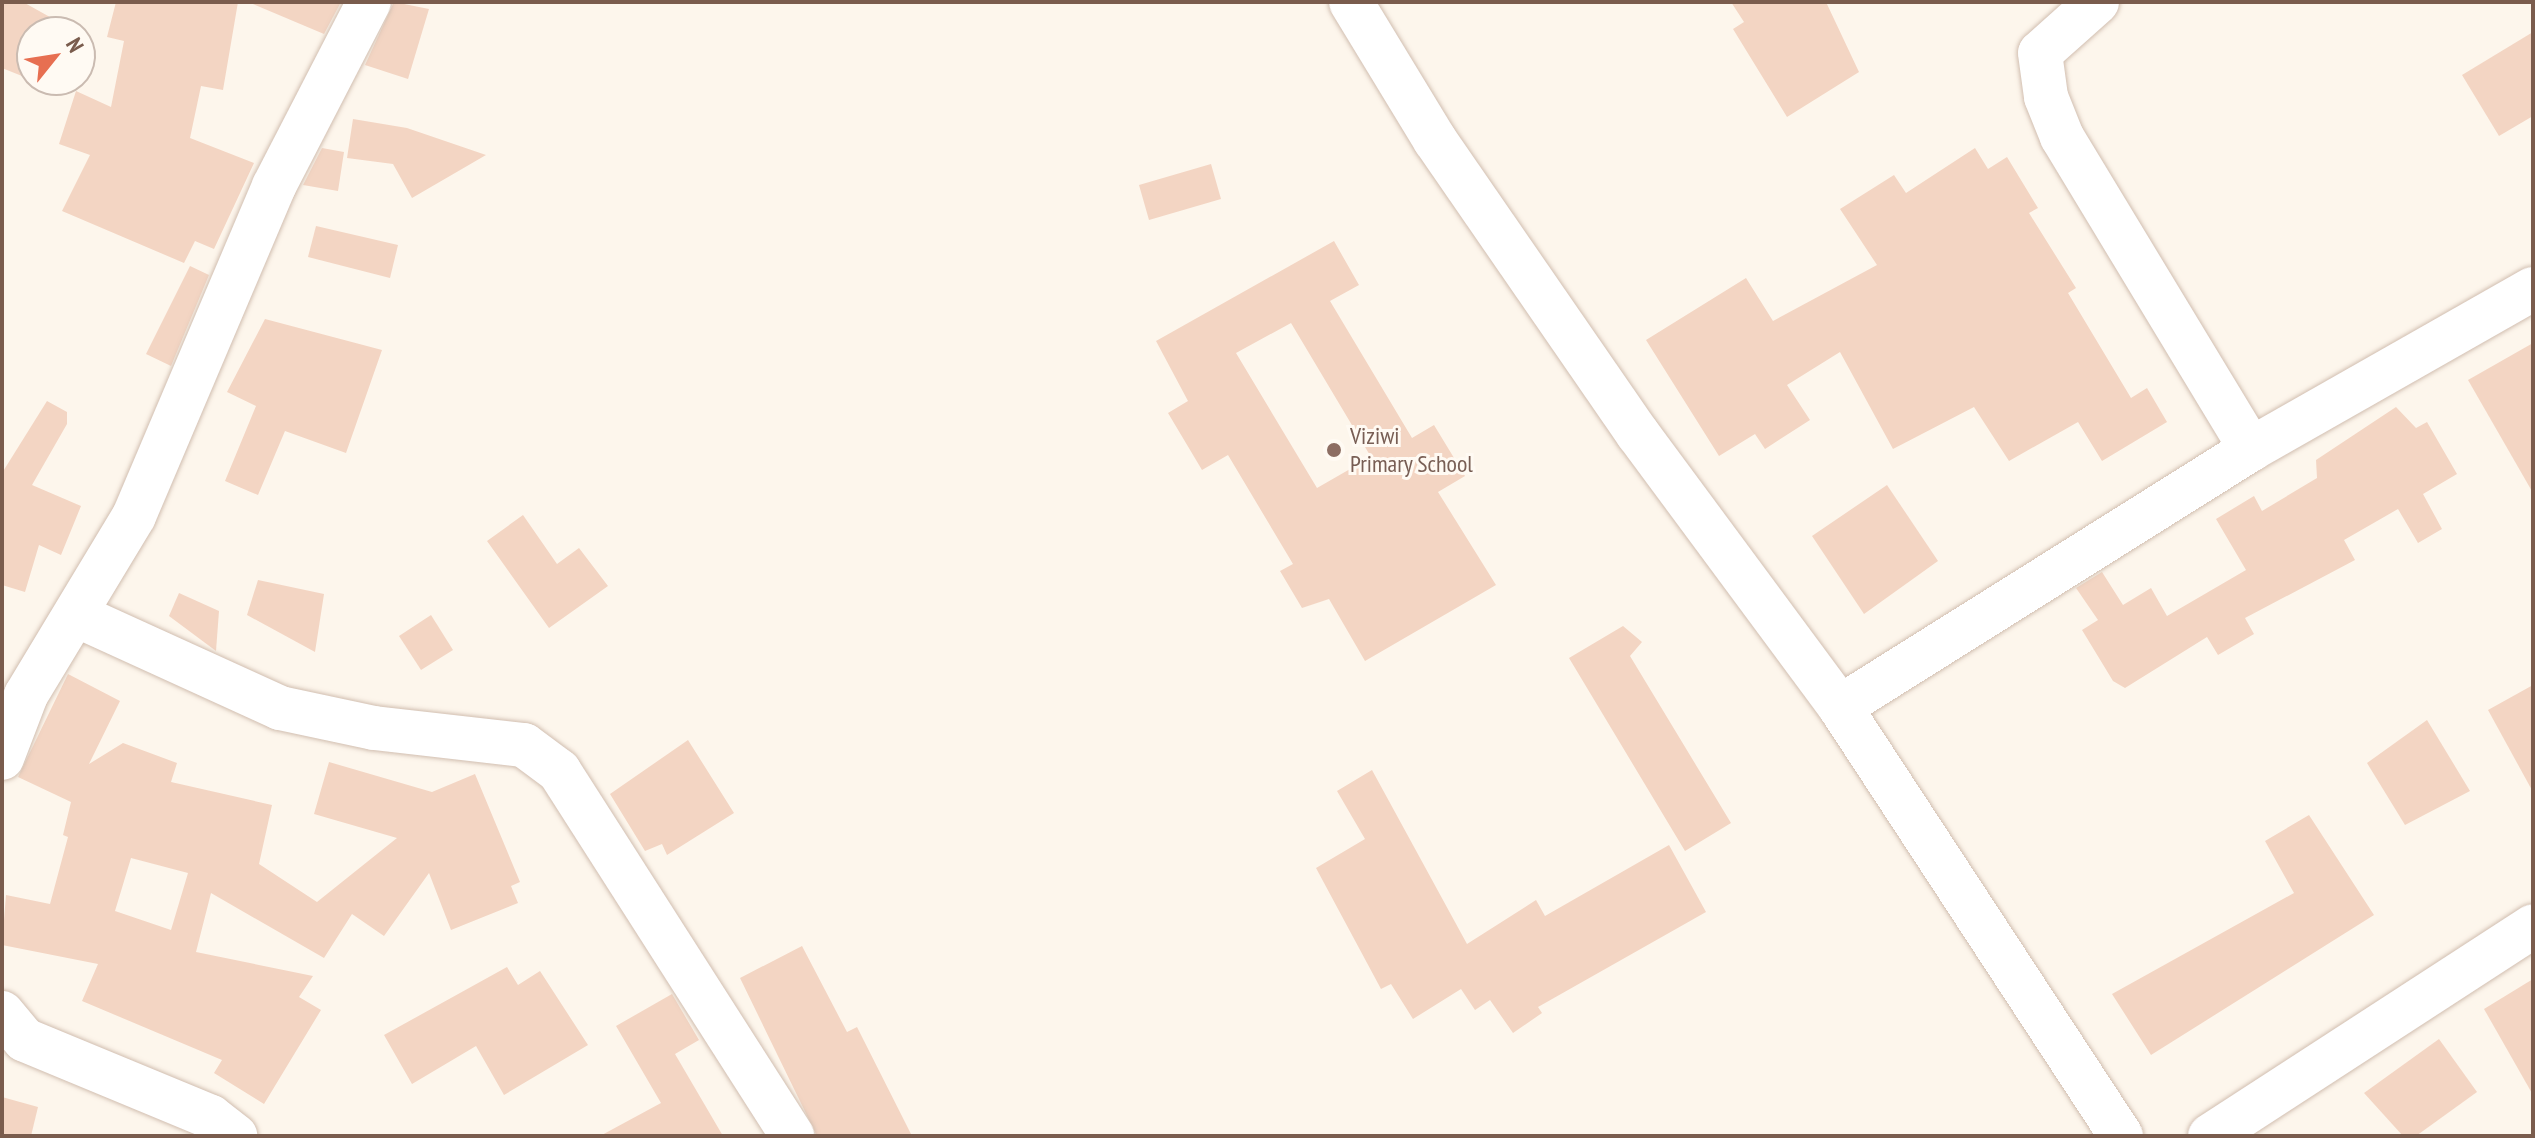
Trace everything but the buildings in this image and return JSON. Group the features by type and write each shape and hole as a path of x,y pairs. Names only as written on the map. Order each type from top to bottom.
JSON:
{"street":[{"path":"2,758 16,682 76,615 134,516 274,186 369,2"},
{"path":"1351,2 1435,140 1630,422 1840,707 2121,1136"},
{"path":"2097,2 2040,53 2046,97 2062,137 2251,449"},
{"path":"1840,707 2251,449 2533,289"},
{"path":"76,615 280,708 374,728 524,745 559,771 792,1136"},
{"path":"2210,1136 2533,926"},
{"path":"6,1026 211,1117 235,1136"}],"place":[{"name":"Viziwi Primary School","path":"1334,450"}]}
